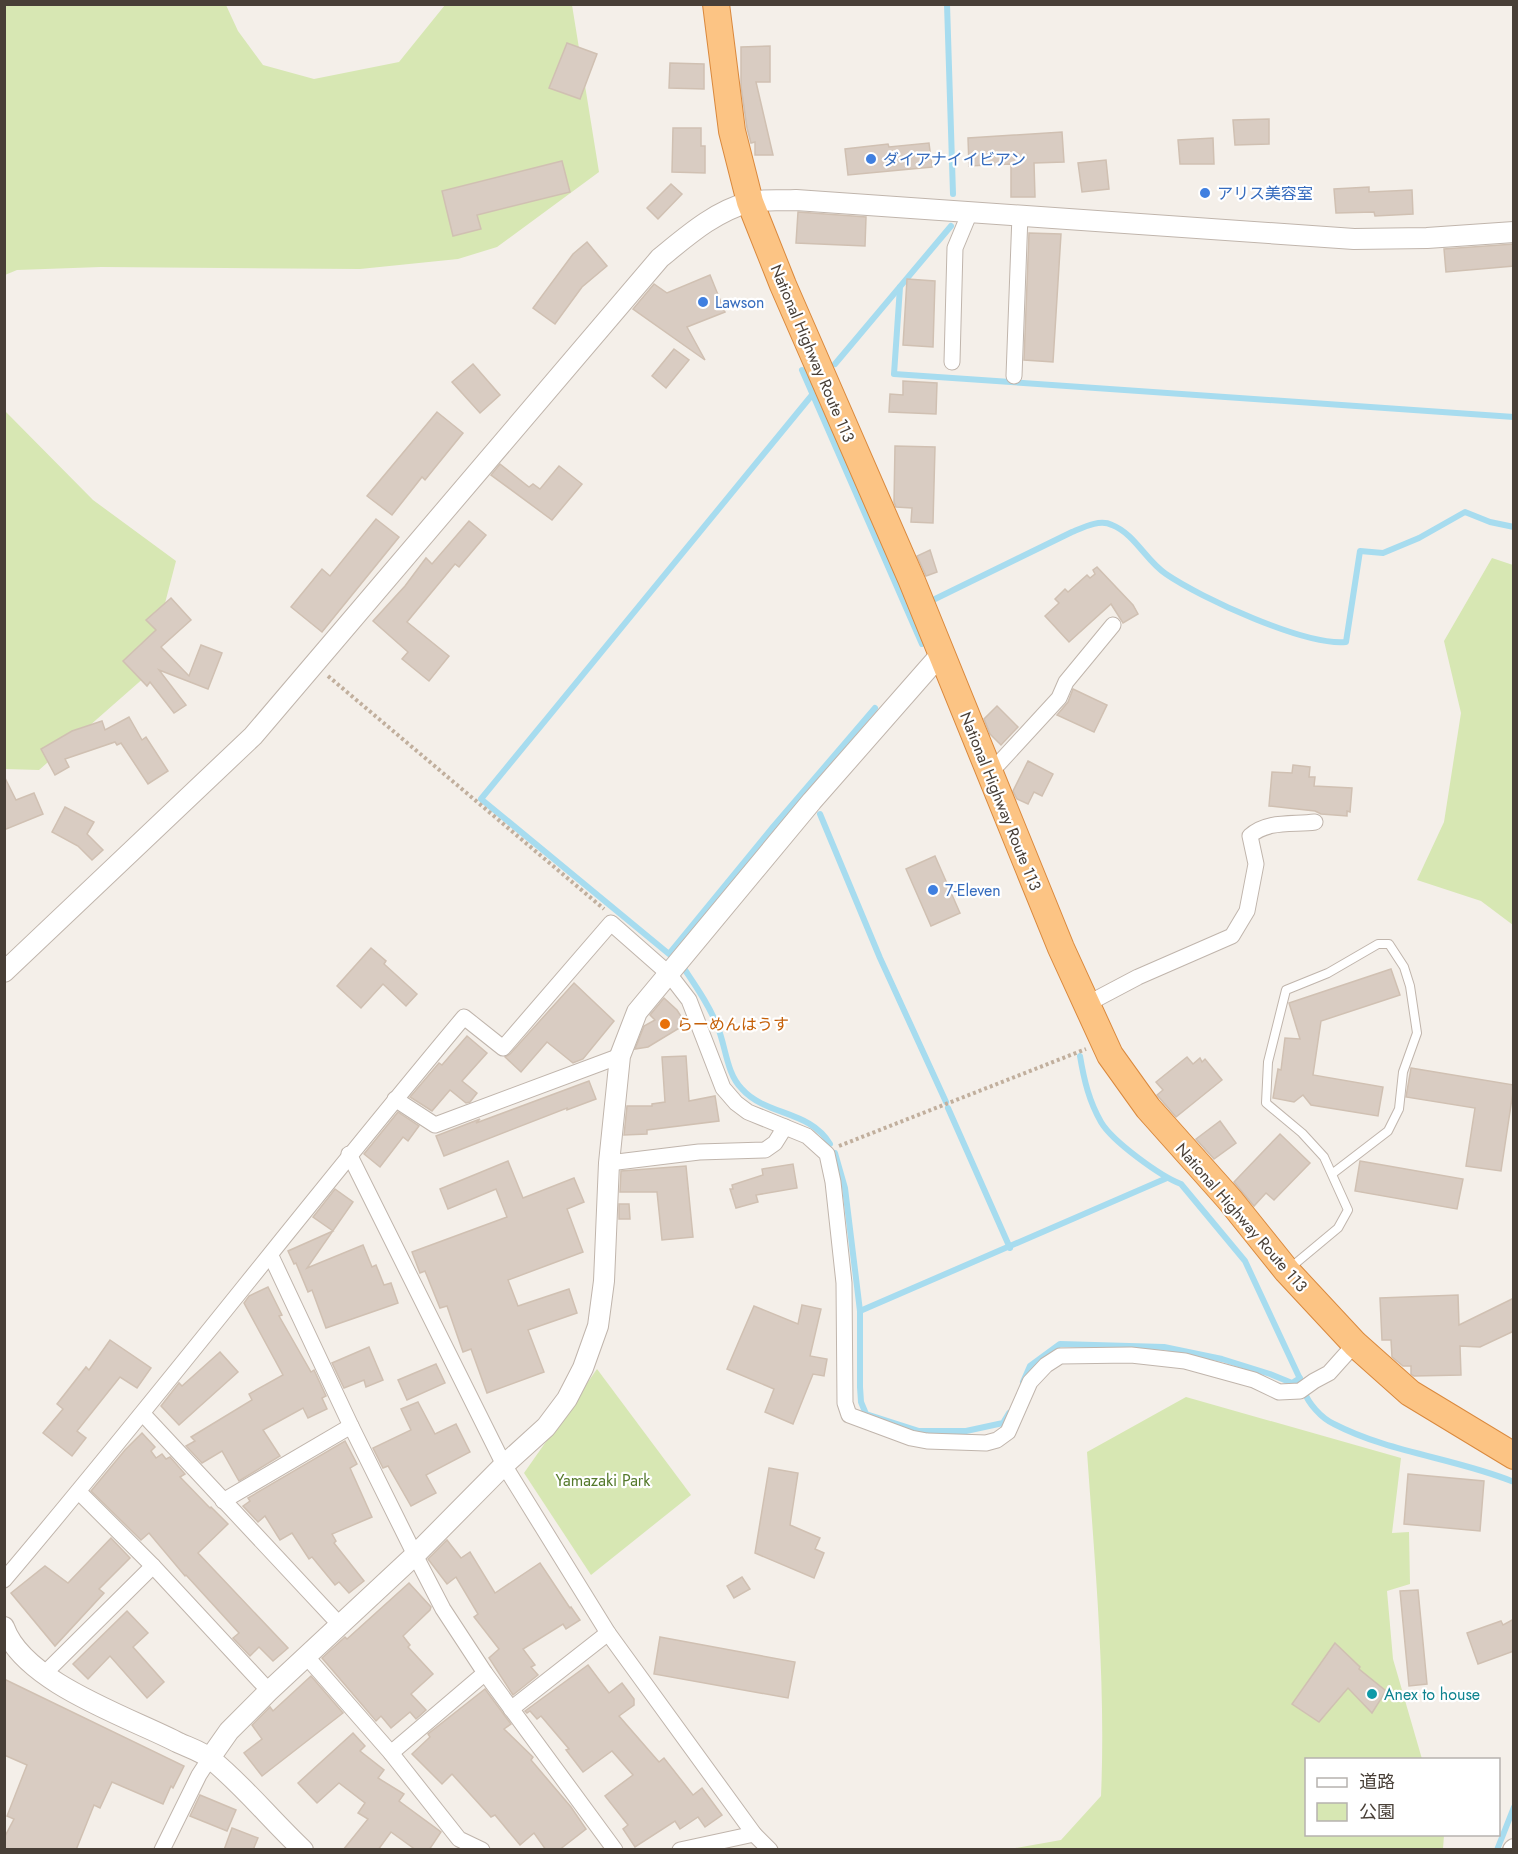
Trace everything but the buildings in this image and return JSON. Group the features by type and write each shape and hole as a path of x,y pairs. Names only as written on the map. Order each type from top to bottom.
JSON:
{"highway":[{"name":"National Highway Route 113","path":"716,4 732,131 750,202 783,285 912,581 1029,873 1085,1005 1110,1055 1148,1108 1230,1200 1287,1271 1355,1344 1410,1393 1514,1456"}],"street":[{"path":"4,972 253,736 660,258 699,226 750,202 796,200 1354,239 1427,238 1514,232"},
{"path":"952,362 955,248 970,212"},
{"path":"1014,376 1020,215"},
{"path":"990,773 1059,698 1066,682 1113,625"},
{"path":"162,1850 199,1775 229,1731 546,1427 567,1399 583,1368 597,1326 604,1281 609,1163 620,1056 637,1012 812,801 941,654"},
{"path":"1085,1005 1137,978 1232,936 1247,911 1256,864 1250,836 1258,829 1277,824 1295,825 1315,822"},
{"path":"4,1580 79,1492 271,1256 349,1154 464,1017 502,1048 611,923 669,974 688,1000 723,1088 736,1103 748,1112 807,1136 827,1154 833,1182 844,1283 845,1403 849,1415 910,1438 927,1441 986,1443 997,1440 1008,1432 1030,1382 1046,1365 1060,1356 1131,1355 1185,1361 1254,1380 1279,1392 1300,1391 1329,1373 1355,1344"},
{"path":"395,1099 435,1125 620,1056"},
{"path":"609,1163 699,1152 765,1150 775,1143 785,1127"},
{"path":"349,1154 504,1465 608,1633 754,1834 770,1850"},
{"path":"271,1256 351,1426 443,1609 485,1673 615,1850"},
{"path":"142,1414 340,1625"},
{"path":"223,1500 351,1426"},
{"path":"79,1492 153,1566 269,1691"},
{"path":"43,1675 153,1566"},
{"path":"511,1709 608,1633"},
{"path":"6,1635 43,1675 210,1758 292,1845"},
{"path":"306,1656 391,1753 456,1844 482,1850"},
{"path":"391,1753 485,1673"},
{"path":"681,1850 754,1834"}],"lane":[{"path":"1287,1271 1338,1228 1348,1210 1324,1157 1302,1133 1266,1103 1268,1062 1286,990 1329,974 1378,944 1389,944 1404,967 1410,986 1417,1033 1403,1072 1400,1109 1388,1131 1332,1174"}],"path":[{"path":"314,664 603,906 611,923"},
{"path":"827,1154 836,1147 1104,1042"}],"green space":[{"path":"5,5 226,5 238,31 263,65 314,79 399,62 445,5 572,5 599,172 497,247 458,259 360,269 101,267 17,270 5,275"},
{"path":"4,410 93,500 176,561 146,676 39,770 5,769"},
{"path":"1492,558 1513,565 1513,925 1481,901 1417,880 1444,822 1461,713 1444,641"},
{"name":"Yamazaki Park","path":"597,1369 691,1495 591,1575 524,1473"},
{"path":"1186,1397 1401,1458 1392,1533 1409,1532 1410,1584 1387,1591 1393,1659 1422,1758 1305,1758 1305,1836 1444,1836 1443,1849 1004,1850 1061,1840 1101,1796 1101,1667 1087,1452"}],"waterway":[{"path":"947,4 953,194"},
{"path":"835,364 951,226"},
{"path":"900,287 894,374 1514,417"},
{"path":"802,370 922,644"},
{"path":"812,395 481,799 669,954 773,827 875,708"},
{"path":"935,599 1072,532 1092,524 1107,523 1120,529 1134,541 1159,569 1203,595 1280,629 1328,641 1346,642 1360,551 1383,553 1419,538 1465,512 1490,522 1514,527"},
{"path":"820,814 880,958 946,1102"},
{"path":"685,970 714,1018 729,1067 737,1083 752,1098 811,1125 830,1144"},
{"path":"1080,1056 1090,1098 1107,1130 1137,1157 1161,1174 1181,1184 1245,1261 1301,1381"},
{"path":"948,1108 1010,1248"},
{"path":"835,1153 845,1188 860,1311 860,1387 861,1402 866,1414 919,1431 966,1431 1003,1423 1009,1413"},
{"path":"860,1311 1167,1178"},
{"path":"1023,1382 1030,1366 1060,1344 1164,1347 1222,1359 1292,1383 1300,1378"},
{"path":"1304,1391 1312,1405 1324,1418 1355,1434 1514,1482"},
{"path":"1497,1850 1514,1807"}],"place":[{"name":"ダイアナイイビアン","path":"871,159"},
{"name":"アリス美容室","path":"1205,193"},
{"name":"Lawson","path":"703,302"},
{"name":"7-Eleven","path":"933,890"},
{"name":"らーめんはうす","path":"665,1024"},
{"name":"Anex to house","path":"1372,1694"}]}
